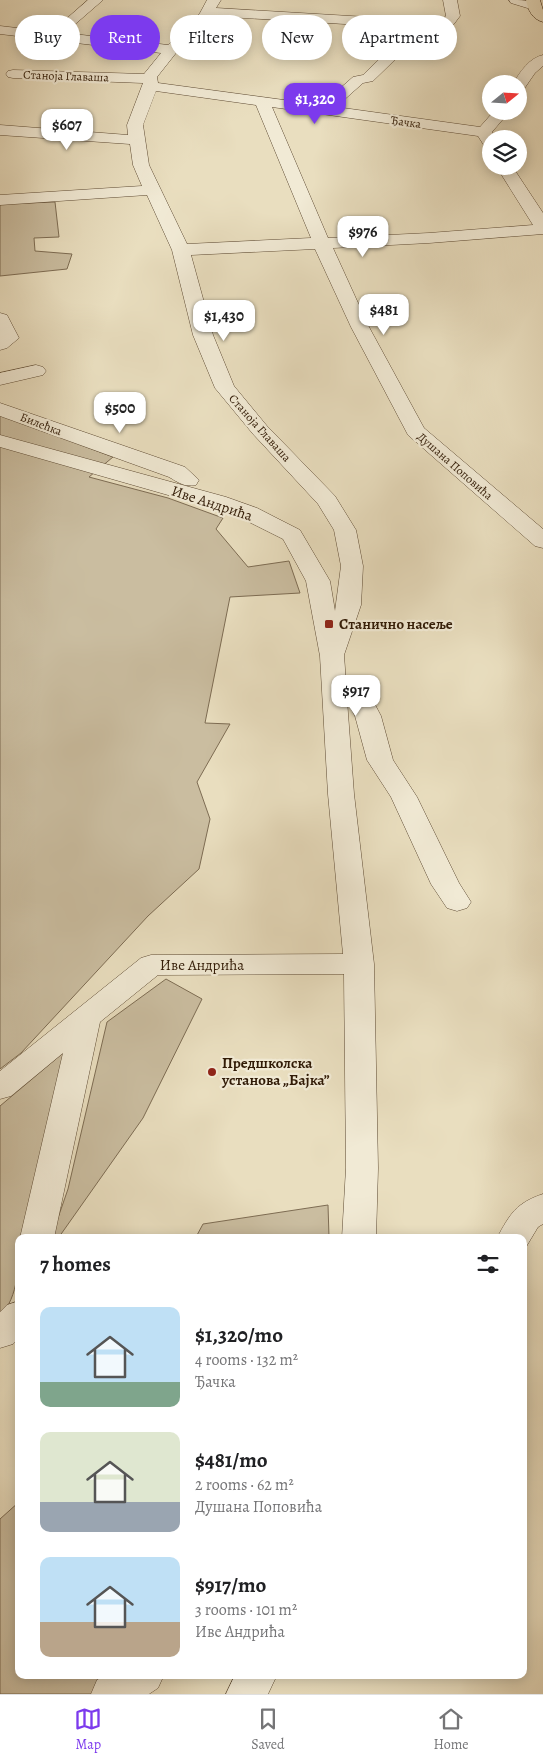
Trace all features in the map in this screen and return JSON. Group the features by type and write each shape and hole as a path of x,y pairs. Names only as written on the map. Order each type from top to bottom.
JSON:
{"main road":[{"path":"534,3 543,18"}],"street":[{"path":"78,15 96,0"},
{"path":"450,0 453,10 452,15"},
{"path":"516,0 534,3"},
{"path":"211,6 342,17"},
{"path":"0,30 15,32"},
{"path":"80,39 170,50"},
{"path":"8,46 15,42"},
{"name":"Станоја Главаша","path":"170,52 150,83 135,125 142,165 181,250 203,335 225,388 260,430 327,500 345,530 352,566 349,606 332,656"},
{"path":"526,75 529,70 543,59"},
{"path":"322,111 358,80 368,78 387,60"},
{"name":"Станоја Главаша","path":"13,74 150,83"},
{"name":"Ђачка","path":"150,83 482,137"},
{"name":"Душана Поповића","path":"263,102 322,244 360,326 415,431 543,541"},
{"path":"0,130 137,140"},
{"path":"181,250 429,238 543,227 527,190 513,175"},
{"path":"0,200 153,190"},
{"path":"0,319 9,338 0,344"},
{"path":"0,379 36,371"},
{"name":"Билећка","path":"0,408 55,430 177,472 218,502"},
{"name":"Иве Андрића","path":"0,441 218,502 249,513 292,535 318,581 332,656 341,794 359,964 362,1168 359,1234"},
{"path":"334,691 344,690 358,695 368,716 380,760 404,797 445,884 457,902"},
{"name":"Иве Андрића","path":"0,1088 151,965 359,964"},
{"path":"38,1234 86,1018"},
{"path":"516,1234 526,1218 543,1206"},
{"path":"0,1334 15,1319"},
{"path":"112,1694 136,1679"},
{"path":"247,1694 254,1679"}],"shaded area":[{"path":"55,202 59,237 34,238 35,251 72,254 67,269 0,276 0,204"},
{"path":"0,414 113,457 89,477 168,498 223,518 216,529 248,567 289,561 300,593 230,597 205,723 230,724 197,782 210,819 199,869 148,916 21,1053 0,1069"},
{"path":"166,979 202,999 143,1118 61,1234 52,1234 68,1189 107,1022"},
{"path":"69,1048 26,1234 15,1234 15,1286 11,1299 0,1316 0,1106"},
{"path":"328,1205 329,1234 198,1234 203,1224"},
{"path":"15,1506 15,1679 114,1679 92,1694 0,1694 0,1519"}],"place":[{"name":"Станично насеље","path":"329,624"},
{"name":"Предшколска установа „Бајка”","path":"212,1072"}]}
